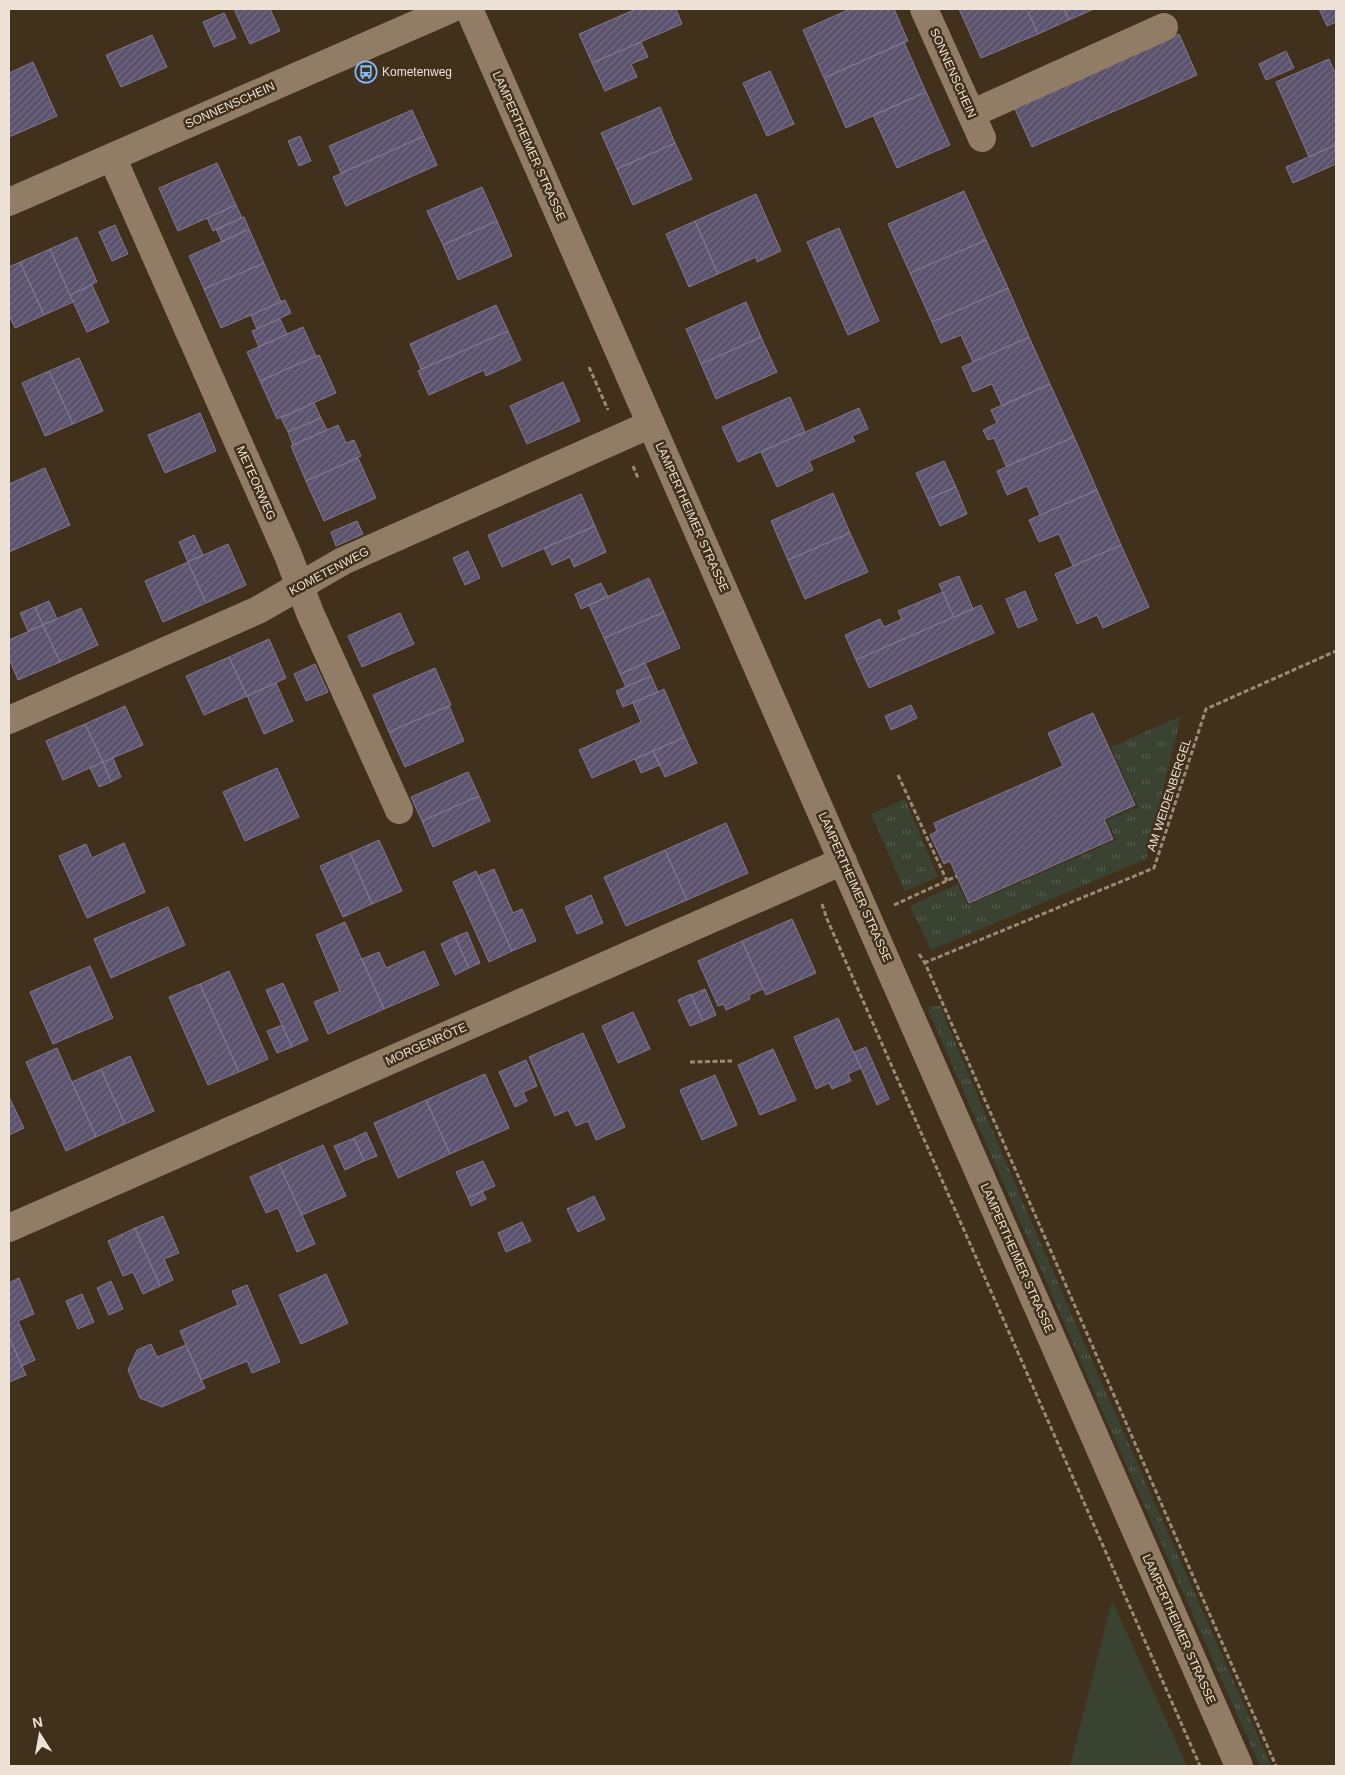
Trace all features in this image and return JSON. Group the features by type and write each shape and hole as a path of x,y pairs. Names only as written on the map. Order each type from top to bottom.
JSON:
{"street":[{"name":"SONNENSCHEIN","path":"9,202 451,9"},
{"name":"LAMPERTHEIMER STRASSE","path":"469,9 1239,1766"},
{"name":"SONNENSCHEIN","path":"924,9 976,126 1164,27"},
{"name":"METEORWEG","path":"112,157 284,546 310,614 399,810"},
{"name":"KOMETENWEG","path":"9,720 258,610 343,561 651,424"},
{"name":"MORGENRÖTE","path":"9,1228 843,861"}],"path":[{"name":"AM WEIDENBERGEL","path":"895,978 925,963 1154,868 1206,709 1336,651"},
{"path":"898,775 947,881"},
{"path":"812,874 827,919 1200,1766"},
{"path":"894,904 957,876"},
{"path":"925,963 1276,1766"},
{"path":"690,1062 732,1061"}],"green space":[{"path":"1181,716 1146,859 931,950 910,906 958,884 968,905 1116,840 1107,820 1138,807 1111,747"},
{"path":"905,799 938,877 905,891 871,814"},
{"path":"940,1006 1062,1292 1271,1766 1260,1766 1102,1410 927,1007"},
{"path":"1112,1600 1187,1766 1070,1766"}],"building":[{"path":"234,9 270,9 280,31 250,44"},
{"path":"636,9 676,9 682,24 592,63 579,34"},
{"path":"850,9 894,9 908,41 824,78 803,30"},
{"path":"959,9 1027,9 1038,34 981,58"},
{"path":"1036,9 1064,9 1069,20 1038,34 1028,12"},
{"path":"1064,9 1094,9 1069,20"},
{"path":"1319,9 1336,9 1336,22 1327,26"},
{"path":"224,13 236,38 214,47 203,22"},
{"path":"1179,34 1197,75 1032,147 1014,107"},
{"path":"152,35 167,67 121,87 106,55"},
{"path":"641,42 648,57 631,64 637,77 605,91 592,63"},
{"path":"904,42 926,92 846,128 824,78"},
{"path":"1286,51 1294,68 1266,80 1259,64"},
{"path":"1329,59 1336,75 1336,145 1309,157 1276,82"},
{"path":"33,62 57,116 9,137 9,73"},
{"path":"770,71 794,124 767,136 743,83"},
{"path":"926,92 950,145 897,168 873,115"},
{"path":"660,107 675,143 617,169 601,133"},
{"path":"412,110 424,136 341,173 329,146"},
{"path":"300,136 311,161 299,166 288,141"},
{"path":"424,136 437,165 346,206 333,177"},
{"path":"675,143 692,179 633,205 617,169"},
{"path":"1335,145 1336,164 1293,183 1286,167"},
{"path":"217,163 236,205 178,231 159,188"},
{"path":"482,187 497,221 443,245 427,211"},
{"path":"964,191 986,240 910,273 888,224"},
{"path":"756,194 781,251 757,262 756,257 718,274 695,221"},
{"path":"236,205 242,218 213,231 207,218"},
{"path":"244,217 249,229 222,242 216,229"},
{"path":"497,221 512,256 458,280 443,245"},
{"path":"695,221 718,274 689,287 666,234"},
{"path":"115,225 128,254 112,261 99,232"},
{"path":"839,228 879,321 848,335 807,242"},
{"path":"249,229 264,263 204,289 189,256"},
{"path":"77,237 97,282 70,295 50,249"},
{"path":"986,240 1008,288 932,322 910,273"},
{"path":"50,249 73,302 44,315 20,262"},
{"path":"20,262 44,315 15,328 9,315 9,267"},
{"path":"264,263 281,302 221,328 204,289"},
{"path":"92,285 109,322 87,332 70,295"},
{"path":"1008,288 1029,337 973,362 961,335 941,343 932,322"},
{"path":"285,300 291,313 257,329 251,315"},
{"path":"746,302 761,337 701,364 686,329"},
{"path":"496,305 508,331 421,369 410,344"},
{"path":"280,319 287,334 259,347 252,331"},
{"path":"303,327 316,356 260,381 247,352"},
{"path":"508,331 521,360 486,376 484,370 429,395 418,371"},
{"path":"761,337 777,372 716,399 701,364"},
{"path":"1029,337 1050,384 1002,406 992,384 973,392 962,367"},
{"path":"319,355 336,393 277,419 260,381"},
{"path":"79,358 103,411 73,424 49,371"},
{"path":"49,371 73,424 45,436 22,383"},
{"path":"563,382 580,421 527,444 510,406"},
{"path":"1050,384 1074,437 1006,466 994,438 988,440 983,430 997,423 991,410"},
{"path":"790,397 805,432 738,462 722,427"},
{"path":"314,403 321,418 288,432 281,418"},
{"path":"859,408 868,429 852,436 855,441 809,461 813,470 777,487 761,452"},
{"path":"200,413 216,451 165,473 148,435"},
{"path":"321,418 327,430 293,445 288,432"},
{"path":"338,425 346,443 354,440 361,456 306,481 291,446"},
{"path":"1074,437 1097,490 1040,515 1027,486 1007,495 997,471"},
{"path":"358,458 376,498 324,521 306,481"},
{"path":"944,461 956,487 928,499 916,473"},
{"path":"45,468 70,525 9,552 9,484"},
{"path":"956,487 967,514 940,526 928,499"},
{"path":"1097,490 1121,545 1073,566 1059,534 1039,542 1029,520"},
{"path":"833,493 850,533 788,560 771,521"},
{"path":"581,494 595,526 502,567 488,535"},
{"path":"357,521 363,534 336,546 331,532"},
{"path":"595,526 606,552 574,567 570,557 552,565 544,548"},
{"path":"850,533 868,572 805,599 788,560"},
{"path":"194,535 203,555 188,562 179,542"},
{"path":"228,544 246,585 206,603 188,562"},
{"path":"1121,545 1149,607 1103,628 1097,615 1077,624 1055,574"},
{"path":"468,551 480,578 465,585 453,558"},
{"path":"188,562 206,603 163,622 145,581"},
{"path":"959,576 973,609 954,617 939,584"},
{"path":"649,578 664,612 604,638 589,605"},
{"path":"601,583 608,597 581,609 575,594"},
{"path":"1025,591 1037,620 1018,628 1006,599"},
{"path":"943,592 954,617 856,660 845,635 880,619 884,627 902,619 898,611"},
{"path":"49,601 57,619 43,625 35,607"},
{"path":"981,605 994,633 869,688 856,660"},
{"path":"35,607 43,625 28,631 20,613"},
{"path":"81,608 98,645 60,662 43,625"},
{"path":"664,612 680,648 620,674 604,638"},
{"path":"400,613 414,644 362,667 348,636"},
{"path":"43,625 60,662 18,680 9,658 9,640"},
{"path":"269,639 286,678 247,696 229,657"},
{"path":"229,657 247,696 204,715 186,676"},
{"path":"645,663 651,676 626,687 620,674"},
{"path":"315,664 328,692 306,701 294,674"},
{"path":"435,668 451,705 389,732 373,695"},
{"path":"651,676 658,692 623,707 616,691"},
{"path":"276,683 293,721 264,734 247,696"},
{"path":"664,689 685,737 592,778 579,750 641,722 633,703"},
{"path":"911,705 917,718 891,730 885,716"},
{"path":"125,706 143,745 103,762 85,724"},
{"path":"449,706 464,741 405,767 389,732"},
{"path":"1093,713 1135,805 1104,819 1113,839 969,903 950,861 944,864 930,835 937,831 934,823 1063,766 1048,733"},
{"path":"85,724 103,762 63,780 46,741"},
{"path":"685,737 697,763 665,777 653,751"},
{"path":"653,751 660,765 641,773 635,759"},
{"path":"113,758 121,777 111,782 103,762"},
{"path":"103,762 111,782 99,787 90,768"},
{"path":"277,768 299,817 245,841 223,792"},
{"path":"468,772 479,796 422,821 411,797"},
{"path":"479,796 490,821 433,847 422,821"},
{"path":"726,823 748,873 687,900 665,850"},
{"path":"379,840 402,891 372,904 350,853"},
{"path":"124,843 145,892 87,918 59,856 86,844 92,858"},
{"path":"665,850 687,900 626,926 604,877"},
{"path":"350,853 372,904 343,917 320,866"},
{"path":"494,869 513,913 522,909 536,941 512,951 478,876"},
{"path":"476,871 512,951 489,962 453,882"},
{"path":"591,895 603,923 577,934 565,907"},
{"path":"168,907 185,945 111,978 94,939"},
{"path":"792,919 816,973 766,995 742,941"},
{"path":"345,922 384,1009 328,1034 314,1002 340,991 316,935"},
{"path":"467,932 480,963 469,968 455,937"},
{"path":"455,937 469,968 455,975 441,944"},
{"path":"742,941 763,989 749,995 750,999 726,1010 724,1004 718,1006 698,961"},
{"path":"424,951 439,985 384,1009 362,959 379,952 386,968"},
{"path":"90,966 113,1018 53,1044 30,992"},
{"path":"229,971 268,1059 239,1072 200,984"},
{"path":"283,983 308,1040 292,1047 266,990"},
{"path":"200,984 239,1072 208,1085 169,997"},
{"path":"705,989 716,1015 703,1021 691,995"},
{"path":"691,994 703,1021 690,1026 678,1000"},
{"path":"633,1012 650,1049 618,1063 602,1026"},
{"path":"838,1018 861,1068 848,1074 851,1081 832,1089 829,1083 816,1089 794,1037"},
{"path":"282,1025 292,1047 277,1053 267,1031"},
{"path":"583,1033 625,1127 596,1140 588,1121 576,1126 568,1110 555,1116 529,1057"},
{"path":"866,1047 889,1099 877,1105 854,1052"},
{"path":"57,1048 96,1137 66,1151 26,1062"},
{"path":"773,1049 796,1100 760,1115 738,1065"},
{"path":"130,1056 154,1111 125,1124 101,1069"},
{"path":"526,1060 537,1086 523,1092 527,1101 515,1107 499,1072"},
{"path":"101,1069 125,1124 96,1137 72,1082"},
{"path":"485,1074 509,1128 450,1154 426,1100"},
{"path":"715,1075 737,1125 702,1140 680,1090"},
{"path":"9,1097 24,1128 9,1135"},
{"path":"426,1100 450,1154 398,1178 374,1123"},
{"path":"366,1132 377,1156 364,1161 354,1138"},
{"path":"354,1138 364,1161 345,1170 334,1146"},
{"path":"323,1145 346,1196 302,1215 279,1164"},
{"path":"483,1161 495,1186 468,1198 456,1172"},
{"path":"279,1164 315,1244 297,1252 278,1208 266,1213 250,1177"},
{"path":"482,1191 486,1199 471,1206 468,1198"},
{"path":"594,1196 605,1219 578,1232 567,1209"},
{"path":"163,1216 179,1253 164,1259 173,1280 160,1286 135,1228"},
{"path":"522,1222 531,1241 506,1252 498,1233"},
{"path":"135,1228 160,1286 143,1294 133,1272 123,1276 108,1241"},
{"path":"326,1274 348,1323 301,1344 279,1295"},
{"path":"19,1278 34,1314 18,1321 35,1360 22,1366 9,1337 9,1283"},
{"path":"111,1281 123,1309 109,1315 97,1288"},
{"path":"247,1285 280,1362 252,1373 247,1361 201,1380 180,1331 238,1305 232,1291"},
{"path":"82,1294 94,1322 78,1329 66,1301"},
{"path":"9,1337 26,1375 9,1382"},
{"path":"151,1344 157,1357 186,1345 205,1388 162,1407 140,1398 128,1370 137,1350"}],"place":[{"name":"Kometenweg","path":"366,72"}]}
